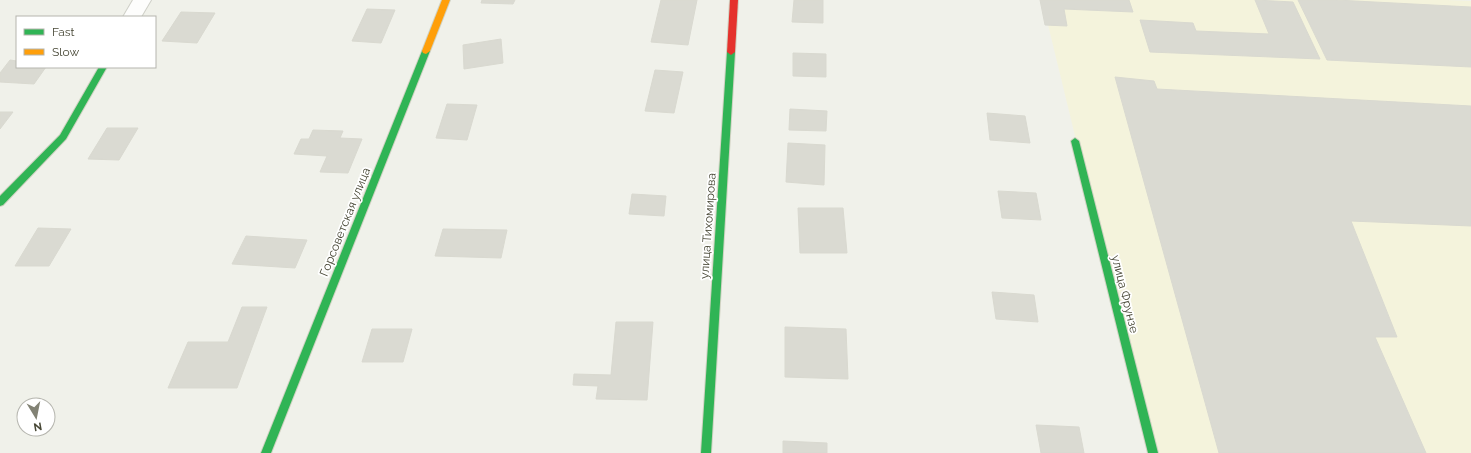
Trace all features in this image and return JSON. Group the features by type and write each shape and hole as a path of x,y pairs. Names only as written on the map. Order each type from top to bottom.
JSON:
{"street":[{"path":"133,16 142,0"},
{"name":"Горсоветская улица","path":"266,453 446,0"},
{"name":"улица Тихомирова","path":"706,453 734,0"},
{"path":"0,202 63,137 102,68"},
{"name":"улица Фрунзе","path":"1075,141 1153,453"}],"shaded area":[{"path":"1042,0 1471,1 1471,453 1152,453"}],"building":[{"path":"482,0 515,0 513,4 481,3"},
{"path":"661,0 697,0 688,45 651,42"},
{"path":"794,0 823,0 823,23 792,22"},
{"path":"1040,0 1129,0 1133,12 1064,9 1067,26 1045,25"},
{"path":"1255,0 1293,2 1320,59 1150,52 1140,20 1193,23 1196,31 1269,34"},
{"path":"1298,0 1336,0 1471,7 1471,67 1327,60"},
{"path":"367,9 395,10 381,43 352,41"},
{"path":"181,12 215,13 197,43 162,41"},
{"path":"501,39 503,63 464,69 463,45"},
{"path":"793,53 826,54 826,77 793,76"},
{"path":"10,60 16,61 16,68 45,68 34,84 0,82 0,73"},
{"path":"655,70 683,72 674,113 645,111"},
{"path":"1115,77 1154,81 1157,89 1471,106 1471,226 1351,221 1397,337 1375,337 1426,453 1219,453"},
{"path":"447,104 477,105 467,140 436,138"},
{"path":"790,109 827,111 826,131 789,130"},
{"path":"0,112 13,112 0,129"},
{"path":"987,113 1025,116 1030,143 990,140"},
{"path":"107,128 138,128 119,160 88,159"},
{"path":"313,130 343,131 340,138 362,139 348,173 320,172 327,156 294,154 301,139 309,139"},
{"path":"788,143 825,145 824,185 786,182"},
{"path":"998,191 1036,193 1041,220 1002,218"},
{"path":"632,194 666,196 664,216 629,214"},
{"path":"798,208 843,208 847,253 800,253"},
{"path":"38,228 71,229 49,266 15,266"},
{"path":"443,229 507,230 501,258 435,256"},
{"path":"246,236 307,240 295,268 232,264"},
{"path":"992,292 1034,295 1038,322 996,319"},
{"path":"242,307 267,307 237,388 168,388 188,342 228,342"},
{"path":"616,322 653,322 647,400 596,399 598,386 573,385 574,374 611,375"},
{"path":"785,327 846,329 848,379 785,377"},
{"path":"372,329 412,329 403,362 362,362"},
{"path":"1036,425 1079,427 1084,453 1041,453"},
{"path":"783,441 827,443 827,453 783,453"}],"traffic: fast":[{"path":"266,453 426,51"},
{"path":"706,453 731,52"},
{"path":"0,202 63,137 102,68"},
{"path":"1075,141 1153,453"}],"traffic: slow":[{"path":"426,51 446,0"}],"traffic: jam":[{"path":"731,52 734,0"}]}
